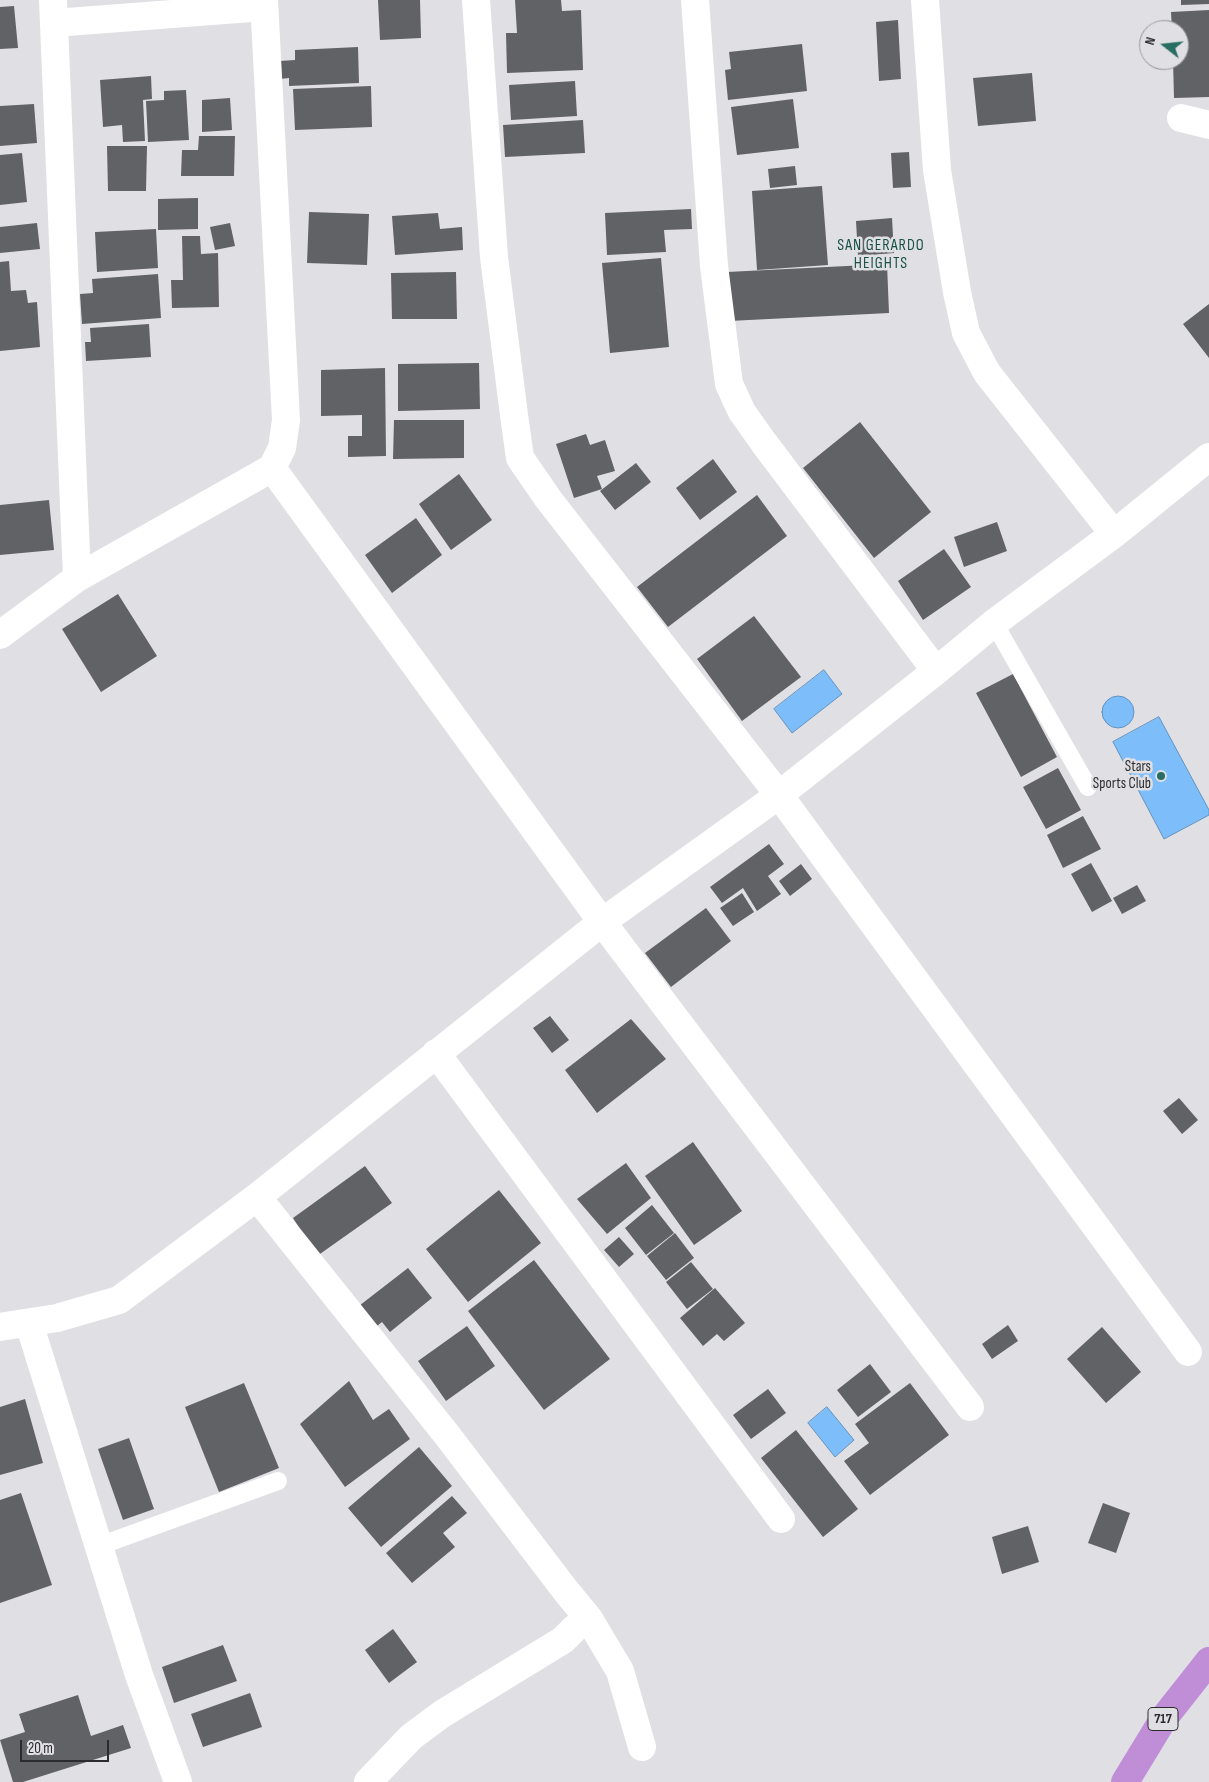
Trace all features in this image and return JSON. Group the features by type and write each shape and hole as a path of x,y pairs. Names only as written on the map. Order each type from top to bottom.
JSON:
{"highway":[{"name":"717","path":"1125,1782 1164,1718 1209,1661"}],"street":[{"path":"476,0 494,257 520,458 549,500 778,795 1188,1352"},
{"path":"695,0 714,266 729,384 742,412 764,443 936,671"},
{"path":"925,0 937,170 957,292 966,334 987,373 1114,534"},
{"path":"0,635 77,578 272,468 282,448 286,420 264,4 54,11 77,578"},
{"path":"1181,118 1209,124"},
{"path":"0,1327 57,1318 119,1300 257,1197 602,922 778,795 994,623 1114,534 1209,456"},
{"path":"272,468 602,922 970,1406"},
{"path":"436,1053 781,1519"},
{"path":"257,1197 447,1435 566,1592 589,1619 620,1671 642,1747"},
{"path":"29,1323 139,1674 178,1782"},
{"path":"368,1782 411,1737 442,1714 563,1640 575,1628 589,1619"}],"lane":[{"path":"994,623 1088,787"},
{"path":"99,1546 278,1481"}],"water":[{"path":"824,670 842,694 792,733 774,709"},
{"path":"1118,696 1124,697 1129,701 1133,706 1133,718 1129,723 1124,727 1118,728 1112,727 1107,723 1103,718 1102,712 1103,706 1107,701 1112,697"},
{"name":"Stars Sports Club","path":"1159,717 1209,810 1209,815 1164,839 1113,742"},
{"path":"827,1407 854,1440 835,1457 808,1423"}],"building":[{"path":"378,0 420,0 421,38 380,40"},
{"path":"515,0 561,0 562,11 581,10 583,70 507,73 506,33 517,33"},
{"path":"1181,0 1209,0 1209,4 1181,5"},
{"path":"14,6 18,48 0,49 0,7"},
{"path":"1209,10 1209,97 1174,98 1173,70 1189,70 1189,20 1171,20 1171,12"},
{"path":"898,20 901,79 879,81 876,22"},
{"path":"802,44 807,91 728,100 725,70 731,69 729,52"},
{"path":"358,47 359,83 289,86 289,78 280,79 279,61 295,60 295,50"},
{"path":"1032,73 1036,121 978,126 973,78"},
{"path":"151,76 152,99 143,100 145,141 123,142 122,125 103,127 100,80"},
{"path":"575,81 577,116 511,120 509,85"},
{"path":"371,86 372,127 295,130 293,89"},
{"path":"186,90 189,140 148,142 146,101 164,100 164,91"},
{"path":"230,98 232,130 202,132 202,100"},
{"path":"793,99 799,148 737,155 731,107"},
{"path":"34,104 37,143 0,146 0,106"},
{"path":"583,120 585,153 505,157 503,125"},
{"path":"199,136 235,136 234,176 181,176 182,150 198,150"},
{"path":"107,146 147,146 146,191 108,191"},
{"path":"909,152 911,187 893,188 891,153"},
{"path":"22,153 27,202 0,205 0,155"},
{"path":"795,166 797,185 770,188 768,169"},
{"path":"822,186 828,265 757,270 752,191"},
{"path":"198,198 198,229 158,230 158,199"},
{"path":"691,209 692,229 664,230 666,252 607,255 605,213"},
{"path":"309,212 369,214 367,265 307,263"},
{"path":"438,213 440,229 462,227 463,250 395,255 392,216"},
{"path":"892,218 894,253 858,256 856,221"},
{"path":"37,223 40,249 0,253 0,227"},
{"path":"230,223 235,246 215,250 210,227"},
{"path":"156,229 158,268 97,272 95,232"},
{"path":"182,236 200,236 201,254 218,253 219,307 172,308 171,280 183,280"},
{"path":"661,258 669,347 610,353 602,263"},
{"path":"9,261 11,291 26,290 28,303 37,302 40,347 0,351 0,262"},
{"path":"887,264 889,313 729,321 727,272"},
{"path":"456,272 457,319 392,319 391,273"},
{"path":"158,274 161,318 82,324 80,294 93,293 92,279"},
{"path":"1209,304 1209,358 1183,324"},
{"path":"149,324 151,357 86,361 85,342 91,342 90,328"},
{"path":"479,363 480,409 398,411 398,364"},
{"path":"385,368 386,456 348,457 348,436 362,436 362,415 321,416 321,370"},
{"path":"394,420 464,420 464,458 393,459"},
{"path":"860,422 931,512 874,558 803,468"},
{"path":"586,434 590,445 605,440 615,471 597,476 602,489 574,498 556,444"},
{"path":"713,459 737,492 700,520 676,488"},
{"path":"636,463 651,482 615,510 600,491"},
{"path":"459,474 492,520 451,550 419,504"},
{"path":"757,495 787,536 668,627 637,587"},
{"path":"49,500 54,550 0,555 0,505"},
{"path":"416,518 442,555 392,593 365,555"},
{"path":"997,522 1007,551 964,567 954,537"},
{"path":"944,549 971,587 923,620 898,581"},
{"path":"118,594 157,656 101,692 62,629"},
{"path":"754,616 801,677 742,721 697,659"},
{"path":"1013,674 1057,757 1021,777 976,693"},
{"path":"1058,768 1081,810 1046,829 1023,787"},
{"path":"1083,816 1101,849 1063,868 1047,835"},
{"path":"769,844 784,864 768,876 781,894 757,911 743,888 722,903 710,887"},
{"path":"1091,863 1112,901 1092,912 1071,874"},
{"path":"801,864 812,879 790,896 779,881"},
{"path":"1137,885 1146,901 1122,914 1113,898"},
{"path":"742,893 754,912 733,926 720,908"},
{"path":"706,908 731,941 671,987 645,953"},
{"path":"550,1016 569,1040 552,1053 533,1028"},
{"path":"631,1019 666,1059 597,1113 565,1070"},
{"path":"1179,1098 1198,1120 1182,1134 1163,1111"},
{"path":"693,1142 742,1211 694,1245 645,1176"},
{"path":"626,1163 651,1198 607,1234 577,1199"},
{"path":"365,1166 392,1203 310,1261 292,1235 300,1229 293,1218"},
{"path":"499,1190 541,1243 468,1302 426,1249"},
{"path":"652,1205 674,1233 646,1255 625,1228"},
{"path":"675,1233 694,1258 666,1280 647,1256"},
{"path":"619,1237 634,1254 619,1267 604,1250"},
{"path":"534,1260 610,1359 544,1410 468,1311"},
{"path":"691,1262 713,1289 687,1309 666,1282"},
{"path":"408,1268 432,1298 390,1332 382,1322 372,1330 355,1309"},
{"path":"715,1288 745,1323 724,1341 717,1334 703,1346 680,1318"},
{"path":"1008,1325 1018,1341 992,1359 982,1344"},
{"path":"467,1326 495,1366 446,1401 418,1361"},
{"path":"1102,1327 1141,1372 1106,1403 1067,1359"},
{"path":"870,1364 891,1392 858,1417 837,1390"},
{"path":"349,1381 373,1420 389,1409 410,1439 345,1487 300,1424"},
{"path":"244,1383 279,1468 219,1492 185,1407"},
{"path":"910,1383 949,1435 870,1495 844,1461 869,1443 855,1424"},
{"path":"768,1389 786,1413 751,1439 733,1415"},
{"path":"25,1399 43,1463 0,1475 0,1407"},
{"path":"796,1430 858,1509 823,1537 761,1458"},
{"path":"129,1438 154,1509 123,1520 98,1449"},
{"path":"419,1447 452,1486 381,1547 348,1508"},
{"path":"21,1493 52,1585 0,1603 0,1500"},
{"path":"452,1496 467,1513 443,1533 455,1547 412,1583 386,1553"},
{"path":"1103,1503 1130,1513 1116,1553 1088,1543"},
{"path":"1028,1526 1039,1562 1002,1574 992,1537"},
{"path":"393,1629 417,1662 389,1683 365,1650"},
{"path":"223,1645 237,1681 174,1703 162,1667"},
{"path":"250,1693 262,1727 203,1747 191,1714"},
{"path":"78,1695 91,1736 123,1725 131,1748 23,1782 13,1782 0,1740 25,1732 19,1714"}],"place":[{"name":"Stars Sports Club","path":"1161,776"}],"district":[{"name":"SAN GERARDO HEIGHTS","path":"881,255"}]}
